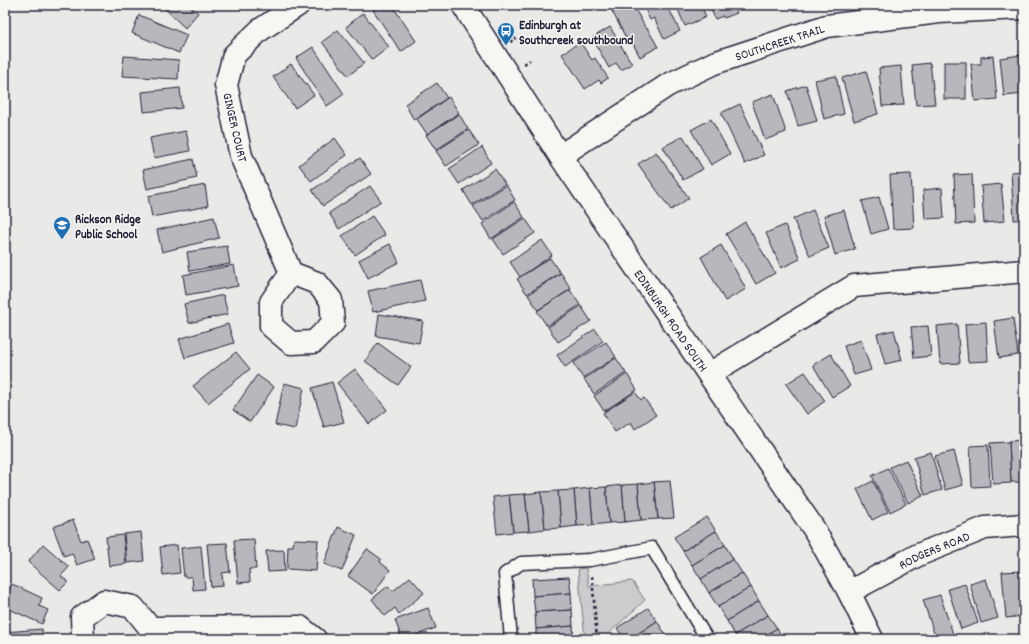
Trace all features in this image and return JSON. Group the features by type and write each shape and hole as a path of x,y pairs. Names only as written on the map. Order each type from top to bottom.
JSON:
{"street":[{"name":"GINGER COURT","path":"292,273 241,156 226,85 234,55 260,30 298,5"},
{"name":"EDINBURGH ROAD SOUTH","path":"463,5 560,156 710,374 814,529 849,592 872,639"},
{"name":"SOUTHCREEK TRAIL","path":"560,156 668,85 714,63 827,26 939,12 1024,8"},
{"path":"710,374 854,286 1024,271"},
{"name":"RODGERS ROAD","path":"849,592 918,555 985,528 1024,525"},
{"path":"83,639 82,617 104,601 133,607 148,634 300,627 316,639"}],"lane":[{"path":"511,639 505,574 521,563 590,560 652,548 707,639"}],"path":[{"path":"590,560 597,639"}],"shaded area":[{"path":"586,568 589,586 632,581 645,600 606,636 608,639 585,639 578,569"}],"building":[{"path":"161,5 189,5 198,13 185,28"},
{"path":"380,5 392,5 416,41 401,52 373,10"},
{"path":"622,5 633,5 658,47 640,57 630,38 627,40 612,11"},
{"path":"643,5 667,5 680,31 664,39 654,18 650,20"},
{"path":"676,5 701,5 706,17 685,26"},
{"path":"710,5 733,5 737,13 724,18 723,16 715,19"},
{"path":"740,5 750,5 741,8"},
{"path":"750,5 759,5 750,8"},
{"path":"363,13 389,47 372,60 346,27"},
{"path":"139,15 187,35 179,53 132,33"},
{"path":"610,27 632,64 621,70 616,63 609,68 592,38"},
{"path":"338,30 364,63 348,76 322,42"},
{"path":"580,42 592,60 595,58 608,78 601,83 599,80 585,89 562,54"},
{"path":"313,47 344,94 327,106 296,58"},
{"path":"1021,55 1024,94 1004,96 1000,58"},
{"path":"124,56 179,60 178,79 122,76"},
{"path":"993,56 997,99 975,101 971,64 981,64 981,57"},
{"path":"944,62 966,62 966,99 944,99"},
{"path":"930,63 935,104 916,105 912,65"},
{"path":"291,64 314,95 295,108 273,77"},
{"path":"901,66 904,105 882,106 879,68"},
{"path":"866,71 878,114 854,121 842,78"},
{"path":"836,76 844,114 824,119 815,80"},
{"path":"437,83 447,98 414,120 405,104"},
{"path":"806,85 817,121 798,126 787,91"},
{"path":"180,88 182,108 144,112 142,92"},
{"path":"773,94 786,132 765,140 752,102"},
{"path":"449,97 459,113 427,134 417,119"},
{"path":"740,104 764,155 745,164 721,113"},
{"path":"459,114 468,129 436,150 426,135"},
{"path":"711,119 730,154 711,165 691,130"},
{"path":"469,130 479,145 446,166 436,151"},
{"path":"186,131 190,151 154,158 150,138"},
{"path":"683,136 703,169 683,180 663,147"},
{"path":"335,138 347,155 311,181 299,165"},
{"path":"482,147 491,163 459,184 449,169"},
{"path":"656,152 689,198 671,210 638,164"},
{"path":"360,158 371,174 323,206 312,190"},
{"path":"193,159 197,178 147,189 143,170"},
{"path":"495,169 505,184 472,205 463,190"},
{"path":"1024,171 1024,219 1014,220 1011,172"},
{"path":"911,174 914,228 893,229 890,175"},
{"path":"972,174 974,223 956,224 954,175"},
{"path":"1001,184 1005,221 984,223 981,186"},
{"path":"205,185 208,206 152,217 148,196"},
{"path":"506,185 515,200 483,221 473,206"},
{"path":"370,186 381,201 339,229 329,213"},
{"path":"942,188 944,218 925,219 923,190"},
{"path":"879,197 888,229 871,234 862,201"},
{"path":"514,202 524,217 491,239 482,224"},
{"path":"813,210 829,248 810,256 793,219"},
{"path":"844,210 855,249 835,255 824,216"},
{"path":"372,216 385,235 355,255 342,236"},
{"path":"214,217 219,238 162,252 157,230"},
{"path":"525,218 535,233 503,254 493,239"},
{"path":"745,222 775,273 756,284 726,234"},
{"path":"785,225 800,259 781,268 766,233"},
{"path":"542,240 552,255 520,277 510,262"},
{"path":"390,244 399,262 368,278 359,260"},
{"path":"721,245 746,289 725,301 701,257"},
{"path":"227,246 230,264 190,271 187,252"},
{"path":"550,258 560,273 527,294 517,279"},
{"path":"234,265 238,286 186,295 183,275"},
{"path":"561,273 571,289 538,310 528,295"},
{"path":"420,280 425,301 373,312 368,291"},
{"path":"570,290 580,305 547,326 537,311"},
{"path":"223,295 228,314 189,323 184,304"},
{"path":"581,306 591,321 558,342 548,327"},
{"path":"379,314 423,321 419,343 376,336"},
{"path":"1013,318 1018,355 999,358 994,321"},
{"path":"986,322 988,361 968,362 965,324"},
{"path":"228,324 234,343 185,358 179,339"},
{"path":"957,324 960,363 940,364 937,326"},
{"path":"928,326 931,356 914,358 911,327"},
{"path":"595,329 603,341 565,367 557,355"},
{"path":"894,330 902,360 885,364 877,334"},
{"path":"861,340 871,370 854,375 844,346"},
{"path":"606,342 616,357 583,378 573,363"},
{"path":"378,343 411,367 398,385 365,361"},
{"path":"236,352 250,369 208,403 193,386"},
{"path":"831,354 850,386 832,397 813,365"},
{"path":"616,358 626,373 594,394 584,379"},
{"path":"355,369 387,410 369,424 337,383"},
{"path":"805,372 825,401 807,414 786,384"},
{"path":"627,374 637,390 604,411 594,396"},
{"path":"257,375 274,387 250,422 233,410"},
{"path":"332,382 344,422 324,427 312,388"},
{"path":"284,383 304,388 295,429 275,425"},
{"path":"635,392 641,400 644,398 656,415 635,429 631,422 615,432 603,413"},
{"path":"1024,440 1024,482 1011,482 1009,441"},
{"path":"1009,442 1011,483 993,484 990,443"},
{"path":"988,445 990,486 972,487 970,446"},
{"path":"954,451 963,485 945,490 935,456"},
{"path":"931,452 942,490 925,495 914,457"},
{"path":"906,460 923,496 908,503 890,467"},
{"path":"888,468 906,504 890,512 872,476"},
{"path":"670,481 674,518 658,519 654,482"},
{"path":"873,481 888,512 872,520 857,489"},
{"path":"654,482 658,519 641,520 638,484"},
{"path":"638,484 641,520 625,522 622,485"},
{"path":"622,485 625,522 609,523 606,487"},
{"path":"606,487 609,523 593,525 590,488"},
{"path":"590,488 593,525 577,526 574,490"},
{"path":"574,490 577,526 561,528 558,491"},
{"path":"558,491 561,528 545,529 541,492"},
{"path":"541,492 545,529 529,531 525,494"},
{"path":"525,494 529,531 513,532 509,495"},
{"path":"509,495 513,532 497,534 493,497"},
{"path":"707,517 716,531 683,551 674,537"},
{"path":"73,520 81,541 87,539 95,559 77,565 72,553 64,556 53,527"},
{"path":"338,527 356,535 342,571 324,564"},
{"path":"716,531 725,545 692,565 683,551"},
{"path":"141,532 144,561 127,563 124,534"},
{"path":"123,535 126,564 109,566 106,537"},
{"path":"254,539 256,569 249,569 250,582 238,583 234,540"},
{"path":"294,539 318,540 316,571 287,569 288,546 293,546"},
{"path":"227,543 230,572 222,573 223,586 211,587 207,544"},
{"path":"43,544 69,567 61,576 68,582 60,590 28,562"},
{"path":"177,545 180,573 163,575 160,547"},
{"path":"725,545 733,559 701,579 692,565"},
{"path":"201,546 205,589 193,590 192,577 184,577 181,548"},
{"path":"367,549 381,559 380,562 390,570 373,594 348,576"},
{"path":"284,550 285,571 268,572 266,551"},
{"path":"733,559 742,573 709,593 701,579"},
{"path":"1024,570 1024,603 1021,571"},
{"path":"1021,571 1024,616 1006,618 1002,572"},
{"path":"742,573 751,587 718,607 709,593"},
{"path":"410,577 424,593 399,614 395,608 385,616 372,599 388,586 393,591"},
{"path":"569,577 571,593 533,596 532,579"},
{"path":"986,579 998,618 981,623 970,584"},
{"path":"12,584 42,598 39,606 48,610 42,624 5,607 5,599"},
{"path":"965,584 978,623 961,629 948,589"},
{"path":"751,587 759,601 727,621 718,607"},
{"path":"571,593 572,610 535,612 533,596"},
{"path":"940,595 953,634 936,639 923,600"},
{"path":"759,601 768,615 735,635 727,621"},
{"path":"428,608 436,628 406,639 402,639 395,620"},
{"path":"648,608 657,621 630,639 624,639 617,628"},
{"path":"572,610 573,626 536,629 535,612"},
{"path":"768,615 777,628 760,639 738,639 735,635"},
{"path":"657,621 666,635 660,639 630,639"},
{"path":"573,626 574,639 536,639 536,629"},
{"path":"777,628 783,639 760,639"},
{"path":"42,629 43,639 5,639 5,632"}],"place":[{"name":"Edinburgh at Southcreek southbound","path":"506,46"},
{"name":"Rickson Ridge Public School","path":"62,240"}]}
